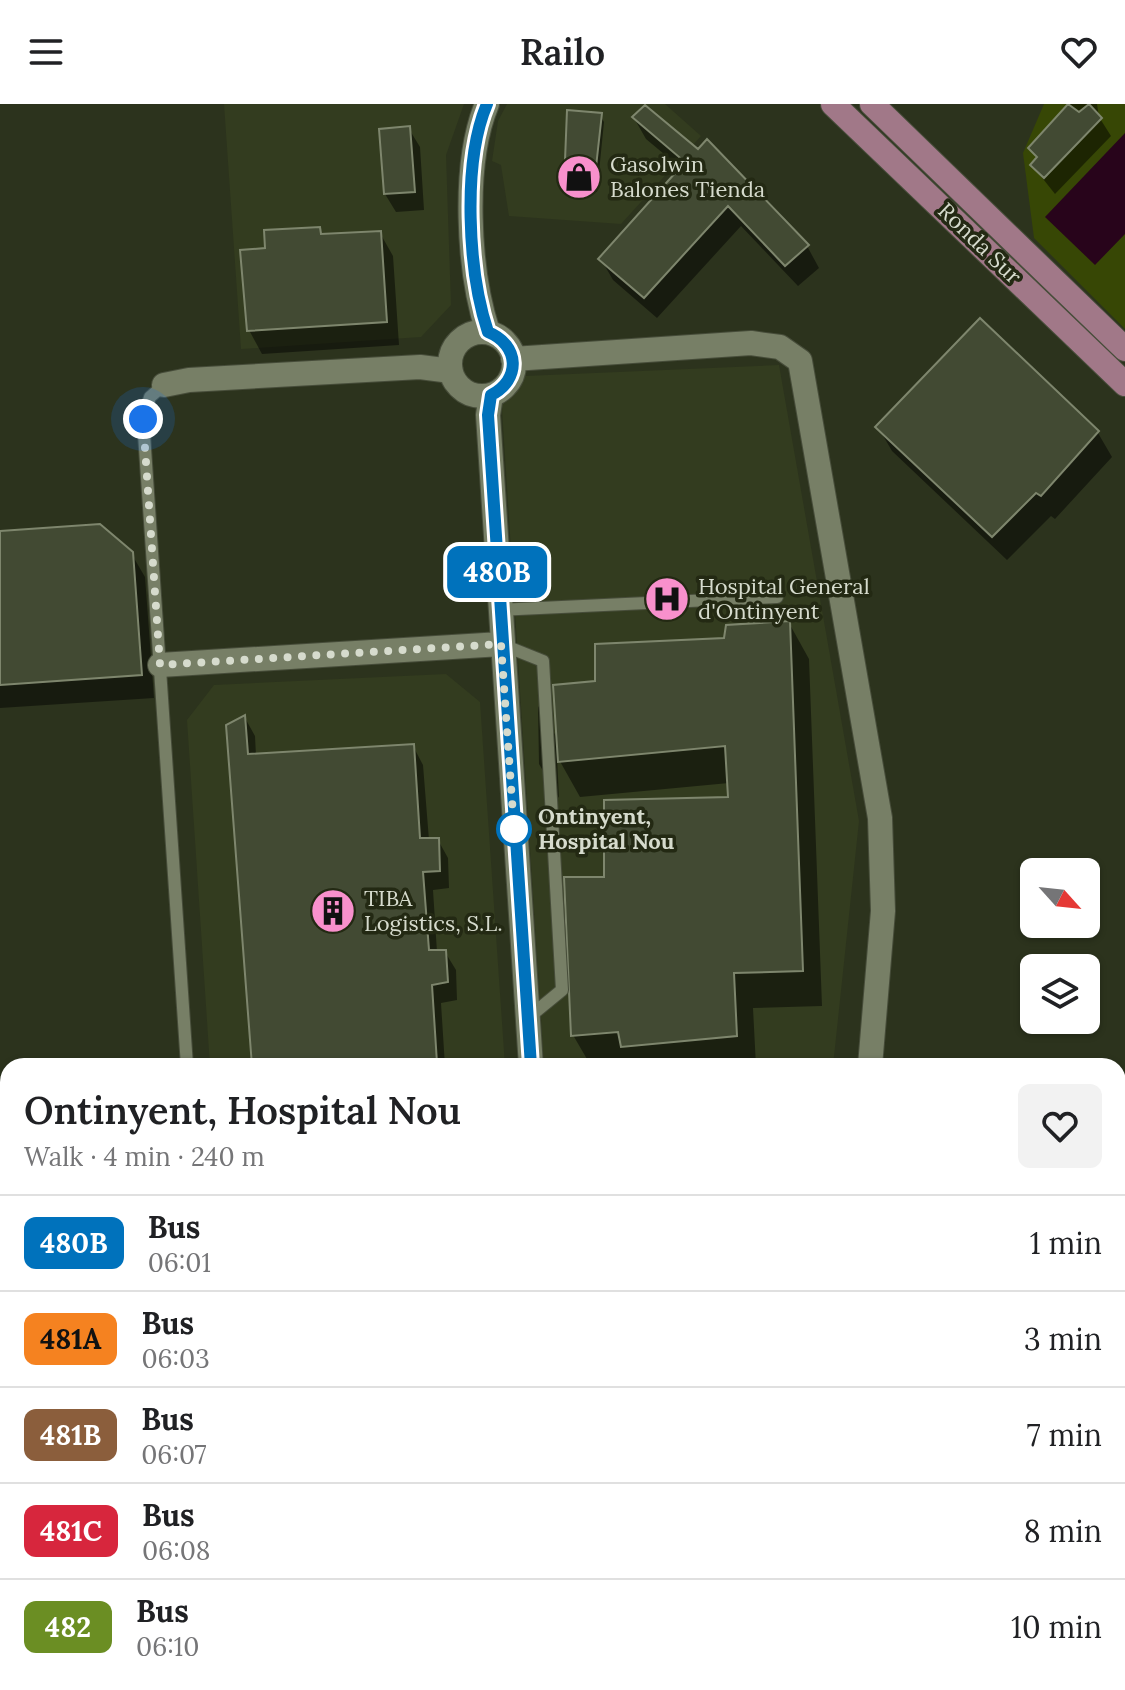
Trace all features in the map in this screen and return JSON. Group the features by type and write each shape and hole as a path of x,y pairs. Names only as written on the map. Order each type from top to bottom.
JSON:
{"main road":[{"name":"Ronda Sur","path":"833,104 1125,384"},
{"name":"Ronda Sur","path":"872,104 1125,349"}],"street":[{"path":"480,333 470,180 475,143 487,104"},
{"path":"480,333 507,343 513,359 508,383 486,402 461,388 450,365 459,342 480,333"},
{"path":"513,359 751,343 780,347 800,361 880,818 883,911 871,1058"},
{"path":"164,385 189,380 450,365"},
{"path":"486,402 530,1058"},
{"path":"160,665 501,644"}],"lane":[{"path":"164,385 150,397 143,419 186,1058"},
{"path":"499,610 777,597"},
{"path":"501,644 543,661 562,990 528,1018"}],"shaded area":[{"path":"224,104 464,104 446,155 451,305 421,337 241,349"},
{"path":"507,104 665,104 701,136 621,224 509,216 501,165 492,161 498,121"},
{"path":"1125,133 1125,234 1095,265 1045,217"},
{"name":"Hospital General d'Ontinyent","path":"779,365 859,821 834,1058 543,1058 500,377"},
{"path":"446,674 480,702 504,1058 209,1058 187,720 214,685"}],"green space":[{"path":"1044,104 1125,104 1125,329 1034,238 1023,153"}],"building":[{"path":"1068,104 1079,112 1089,104 1102,118 1044,178 1030,165 1037,157 1028,148"},
{"path":"645,105 698,149 707,139 809,245 785,266 728,206 644,298 598,259 685,162 632,117"},
{"path":"567,110 602,113 594,185 564,186"},
{"path":"410,126 415,192 384,194 379,129"},
{"path":"320,227 321,234 381,231 387,322 247,331 240,250 265,248 264,230"},
{"path":"980,318 1099,431 1041,496 1036,493 992,537 875,427"},
{"path":"100,524 133,552 142,675 0,685 0,531"},
{"path":"790,621 803,971 734,973 737,1036 621,1047 618,1032 571,1036 564,877 604,877 604,800 728,797 725,746 558,762 553,685 595,681 595,644 724,638 726,625"},
{"name":"TIBA Logistics, S.L.","path":"245,715 248,754 414,744 420,838 439,838 440,871 423,872 429,950 446,950 448,982 432,985 437,1058 251,1058 226,725"}],"bus line":[{"name":"480B","path":"487,104 475,143 470,180 478,302 488,332 507,343 514,363 508,383 491,395 488,415 530,1058"}],"place":[{"name":"Gasolwin Balones Tienda","path":"579,177"},
{"name":"Hospital General d'Ontinyent","path":"667,599"},
{"name":"Ontinyent, Hospital Nou","path":"514,829"},
{"name":"TIBA Logistics, S.L.","path":"333,911"}],"route":[{"path":"143,419 160,665 501,644 514,829"}]}
